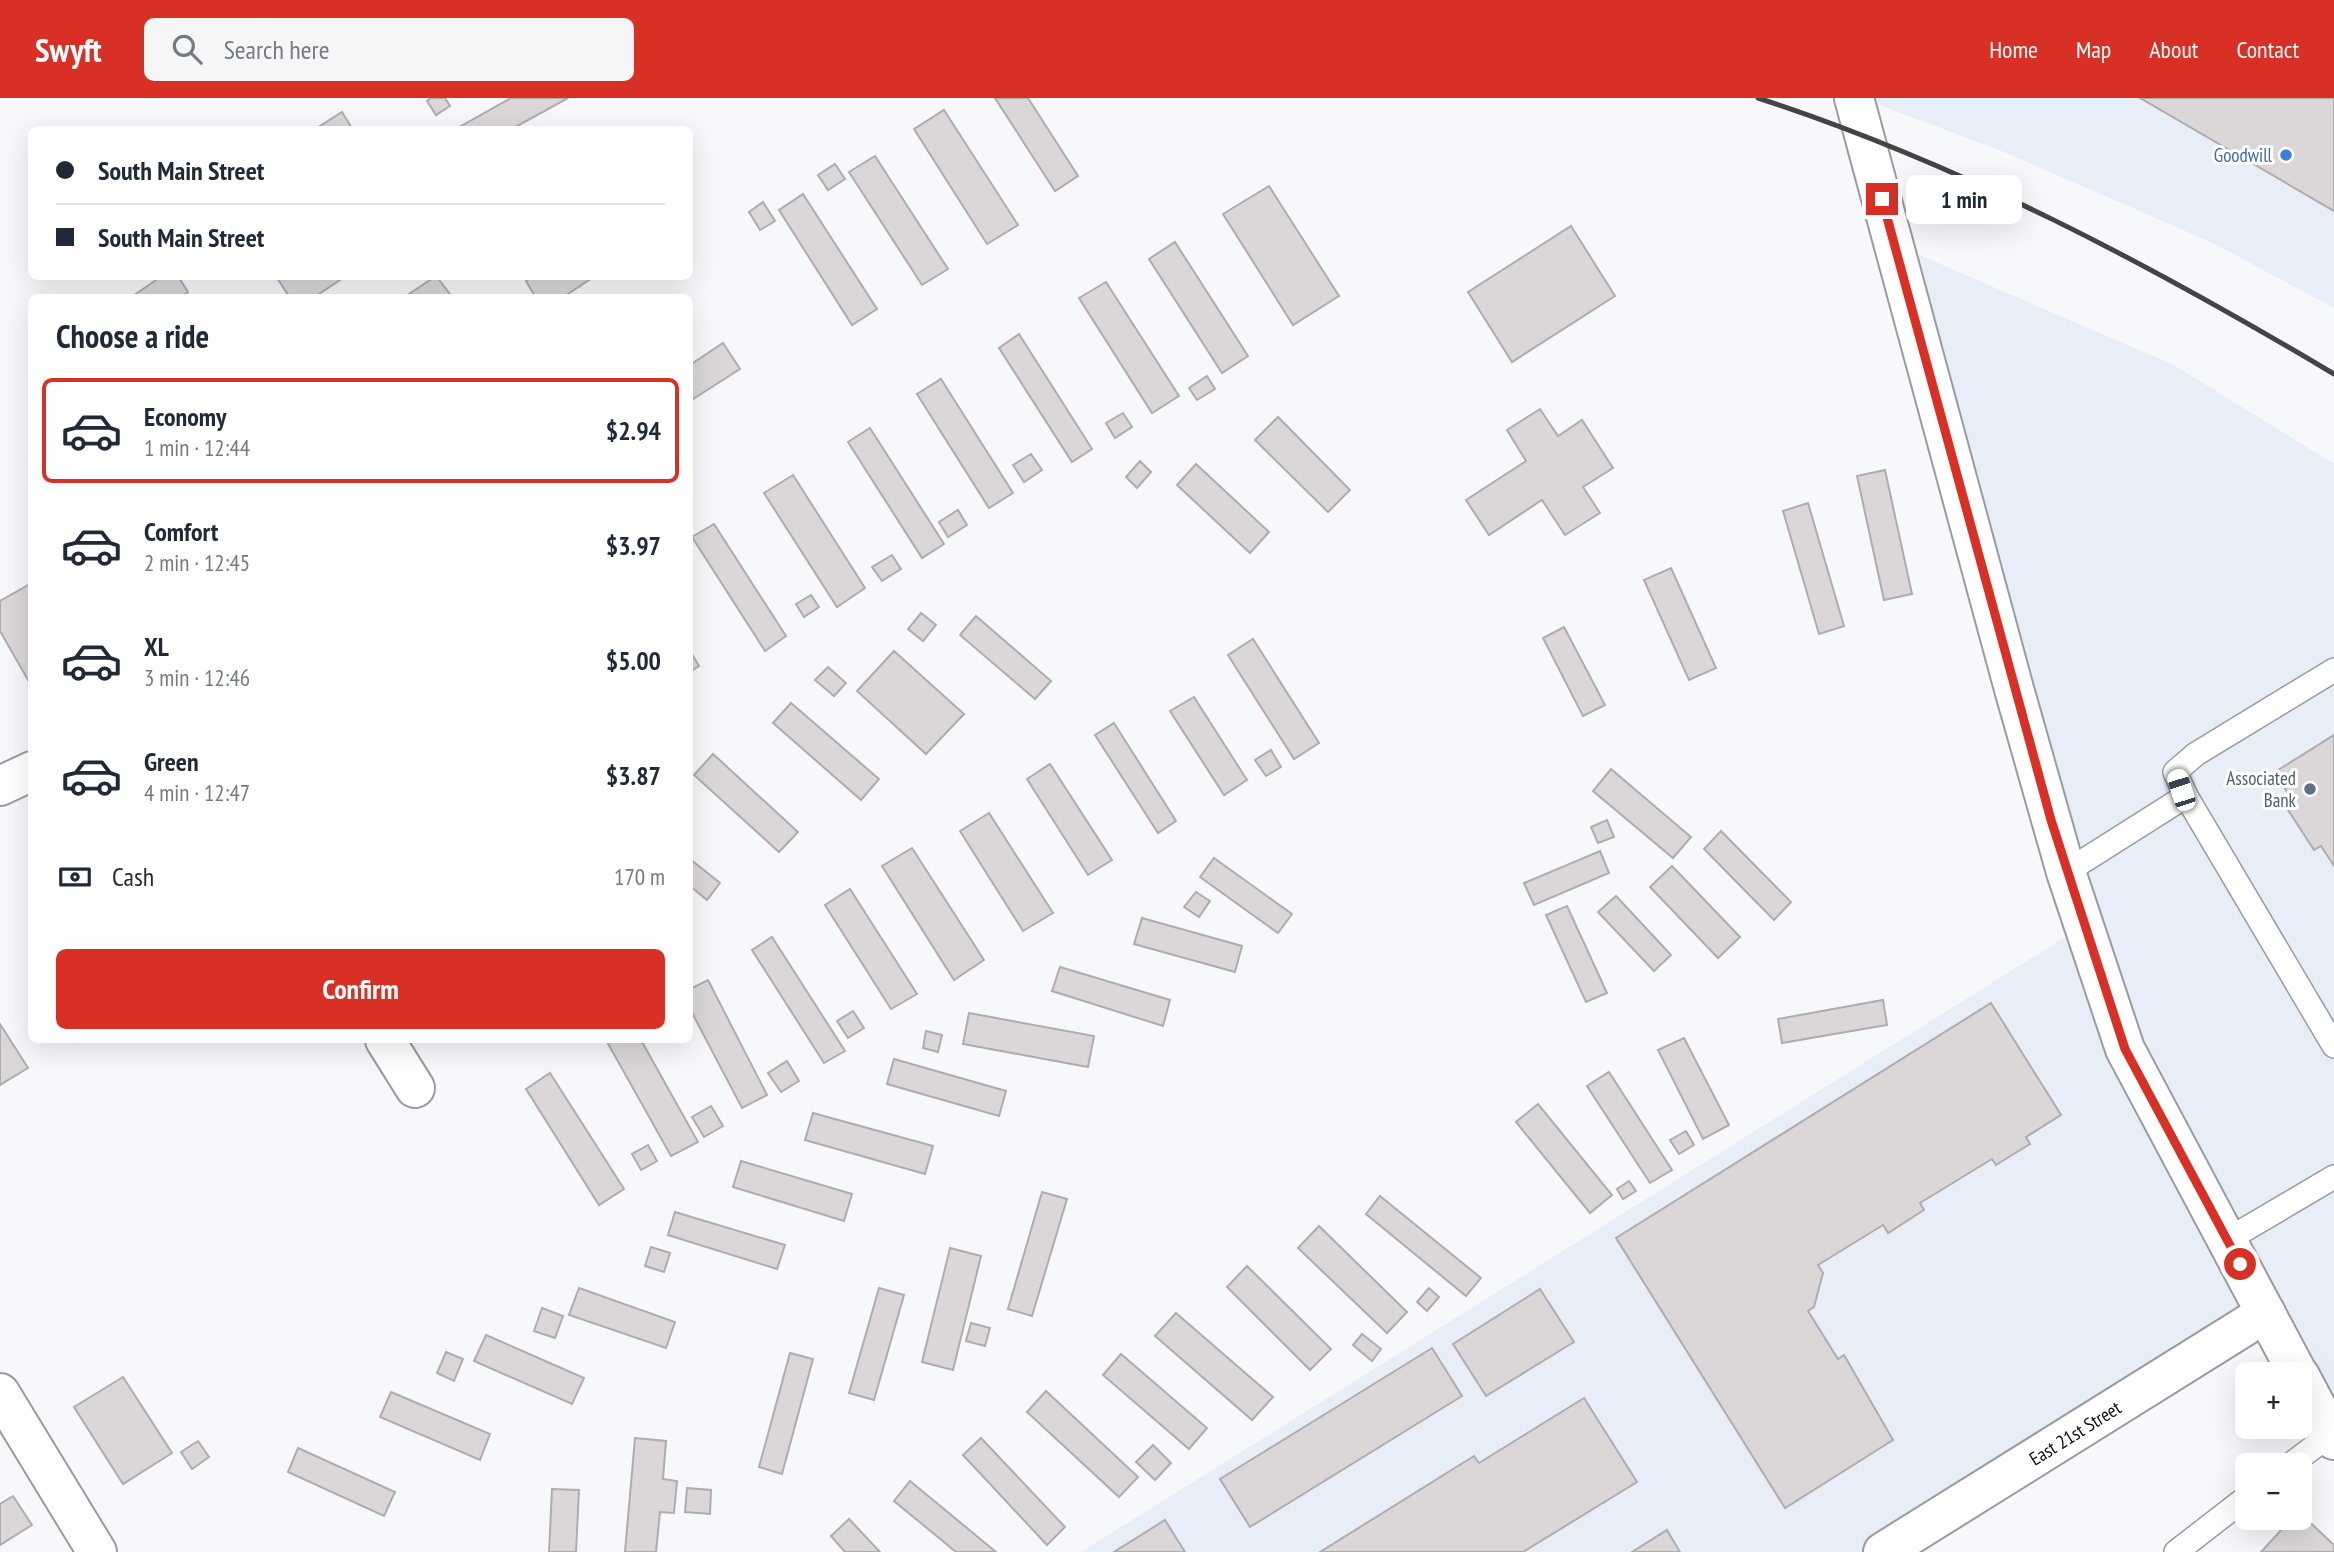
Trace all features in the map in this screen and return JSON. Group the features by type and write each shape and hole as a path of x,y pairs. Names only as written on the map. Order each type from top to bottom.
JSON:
{"main road":[{"path":"1854,98 2066,872 2125,1049 2292,1362"},
{"path":"0,786 28,773"},
{"path":"387,1043 415,1088"},
{"name":"East 21st Street","path":"1883,1552 2266,1313"},
{"path":"0,1393 97,1552"},
{"path":"2312,1399 2332,1437"}],"lane":[{"path":"2334,670 2196,754 2175,772 2186,796 2334,1046"},
{"path":"2066,872 2186,796"},
{"path":"2227,1240 2334,1177"},
{"path":"2308,1453 2332,1437"},
{"path":"2176,1552 2235,1506"}],"shaded area":[{"path":"1861,98 2334,98 2334,308 2213,243 2004,152"},
{"path":"1894,244 2174,365 2334,464 2334,1440 2312,1399 2312,1362 2292,1362 2266,1313 1883,1552 1081,1552 2083,926"}],"building":[{"path":"431,98 445,98 450,106 436,115 427,101"},
{"path":"511,98 568,98 517,126 461,126"},
{"path":"995,98 1028,98 1078,176 1055,191"},
{"name":"Goodwill","path":"2140,98 2334,98 2334,211"},
{"path":"944,110 1018,225 987,244 914,129"},
{"path":"342,112 351,126 320,126"},
{"path":"875,156 948,269 922,285 849,172"},
{"path":"835,164 845,179 828,190 818,175"},
{"path":"1269,186 1339,296 1293,325 1223,214"},
{"path":"803,194 877,309 852,325 779,210"},
{"path":"763,202 775,221 760,230 749,212"},
{"path":"1571,226 1615,296 1512,362 1468,292"},
{"path":"1175,242 1248,356 1222,373 1149,259"},
{"path":"156,280 180,280 188,292 185,294 136,294"},
{"path":"278,280 340,280 319,294 287,294"},
{"path":"430,280 439,280 450,294 409,294"},
{"path":"589,280 568,294 534,294 526,281"},
{"path":"1106,282 1179,396 1152,413 1079,298"},
{"path":"1019,334 1092,449 1072,462 999,348"},
{"path":"723,343 740,369 693,399 693,363"},
{"path":"1207,376 1215,389 1197,400 1189,388"},
{"path":"941,379 1013,493 989,508 917,394"},
{"path":"1540,409 1558,436 1582,420 1613,468 1583,487 1600,513 1565,535 1542,500 1489,535 1466,500 1526,461 1507,430"},
{"path":"1123,413 1132,427 1115,438 1106,423"},
{"path":"1278,417 1350,490 1328,512 1255,440"},
{"path":"870,428 944,544 922,558 848,442"},
{"path":"1031,454 1042,470 1024,482 1013,465"},
{"path":"1140,461 1151,472 1137,488 1126,477"},
{"path":"1196,464 1269,532 1250,553 1177,485"},
{"path":"1885,470 1912,594 1884,600 1857,476"},
{"path":"793,475 865,588 837,607 764,493"},
{"path":"1808,503 1844,626 1819,634 1783,511"},
{"path":"958,510 967,525 948,537 939,522"},
{"path":"714,524 786,636 765,651 693,536"},
{"path":"892,555 901,569 882,581 872,567"},
{"path":"1671,568 1716,668 1689,680 1644,580"},
{"path":"28,585 28,680 0,631 0,601"},
{"path":"811,595 819,607 804,617 796,604"},
{"path":"921,613 936,625 923,641 908,629"},
{"path":"976,616 1051,681 1035,699 960,635"},
{"path":"1564,627 1605,705 1583,716 1543,638"},
{"path":"1253,639 1319,743 1294,759 1228,655"},
{"path":"894,651 964,714 926,754 857,691"},
{"path":"693,656 699,666 693,670"},
{"path":"828,667 846,683 834,696 815,680"},
{"path":"1194,697 1247,780 1224,795 1170,711"},
{"path":"791,703 879,779 861,800 773,723"},
{"path":"1114,723 1176,821 1158,833 1095,735"},
{"name":"Associated Bank","path":"2334,735 2334,866 2321,846 2314,850 2288,810 2295,805 2275,772"},
{"path":"1271,750 1281,767 1266,776 1255,760"},
{"path":"713,754 798,832 779,852 694,775"},
{"path":"1050,764 1112,860 1088,875 1027,779"},
{"path":"1611,769 1691,837 1673,858 1593,791"},
{"path":"989,813 1053,913 1023,931 960,831"},
{"path":"1607,820 1614,837 1598,843 1591,827"},
{"path":"1721,831 1791,902 1774,920 1704,849"},
{"path":"912,848 984,960 954,980 882,866"},
{"path":"1600,851 1609,873 1534,905 1524,883"},
{"path":"1214,858 1292,914 1278,933 1200,877"},
{"path":"693,861 720,883 707,900 693,888"},
{"path":"1672,866 1740,937 1718,958 1650,887"},
{"path":"850,889 917,994 891,1009 825,905"},
{"path":"1196,892 1210,901 1199,917 1184,907"},
{"path":"1616,896 1671,955 1654,971 1598,912"},
{"path":"1567,906 1607,993 1586,1002 1546,915"},
{"path":"1142,918 1242,946 1235,972 1134,944"},
{"path":"772,937 845,1051 824,1063 752,950"},
{"path":"1060,967 1170,1000 1163,1026 1052,991"},
{"path":"708,980 767,1095 742,1108 693,1015 693,988"},
{"path":"1883,1000 1887,1025 1782,1043 1778,1019"},
{"path":"1991,1003 2061,1115 2026,1137 2030,1144 1996,1165 1992,1159 1920,1203 1924,1210 1888,1233 1883,1225 1818,1265 1823,1273 1814,1307 1808,1311 1838,1359 1844,1355 1893,1440 1785,1508 1616,1238"},
{"path":"853,1011 864,1028 848,1038 837,1021"},
{"path":"969,1013 1094,1036 1088,1067 963,1044"},
{"path":"0,1024 28,1068 0,1085"},
{"path":"926,1031 942,1035 938,1052 923,1048"},
{"path":"1684,1038 1729,1125 1703,1139 1658,1050"},
{"path":"608,1043 643,1043 698,1142 671,1156"},
{"path":"894,1059 1006,1091 999,1116 887,1084"},
{"path":"787,1061 799,1081 781,1092 768,1073"},
{"path":"1609,1072 1672,1170 1650,1183 1587,1086"},
{"path":"550,1073 624,1189 599,1205 526,1089"},
{"path":"1538,1104 1612,1195 1590,1213 1516,1122"},
{"path":"711,1106 723,1126 704,1137 692,1117"},
{"path":"813,1113 933,1146 925,1174 805,1140"},
{"path":"1686,1131 1694,1145 1679,1154 1670,1140"},
{"path":"648,1145 657,1161 641,1170 632,1154"},
{"path":"741,1161 852,1194 844,1221 733,1187"},
{"path":"1629,1181 1636,1191 1623,1199 1617,1189"},
{"path":"1042,1192 1067,1199 1032,1316 1008,1309"},
{"path":"1380,1196 1481,1278 1466,1296 1366,1214"},
{"path":"675,1212 785,1245 777,1269 668,1235"},
{"path":"1319,1226 1407,1312 1387,1333 1298,1248"},
{"path":"651,1247 670,1253 664,1272 645,1266"},
{"path":"950,1248 981,1256 953,1370 922,1362"},
{"path":"1247,1266 1331,1349 1310,1370 1227,1287"},
{"path":"579,1288 675,1322 666,1348 569,1315"},
{"path":"879,1288 904,1295 874,1400 849,1393"},
{"path":"1429,1288 1439,1297 1427,1311 1417,1302"},
{"path":"1540,1289 1574,1342 1486,1396 1453,1344"},
{"path":"542,1308 563,1316 555,1338 534,1331"},
{"path":"1176,1313 1273,1397 1252,1420 1155,1336"},
{"path":"971,1323 990,1328 985,1346 966,1341"},
{"path":"1362,1334 1381,1349 1372,1361 1353,1345"},
{"path":"486,1335 584,1378 572,1404 474,1361"},
{"path":"1432,1348 1462,1396 1250,1527 1220,1479"},
{"path":"446,1352 463,1359 454,1381 437,1373"},
{"path":"790,1353 813,1359 782,1474 759,1467"},
{"path":"1121,1354 1207,1428 1189,1449 1103,1375"},
{"path":"123,1377 172,1453 123,1484 74,1407"},
{"path":"1046,1391 1138,1477 1119,1497 1027,1412"},
{"path":"391,1392 490,1434 480,1460 380,1417"},
{"path":"1584,1398 1637,1482 1523,1552 1320,1552 1474,1456 1479,1463"},
{"path":"635,1438 666,1441 663,1479 677,1481 674,1513 660,1512 656,1552 625,1552"},
{"path":"981,1438 1065,1527 1047,1545 963,1455"},
{"path":"198,1441 209,1457 192,1469 181,1452"},
{"path":"1153,1445 1171,1463 1155,1480 1136,1462"},
{"path":"298,1448 395,1492 384,1516 288,1472"},
{"path":"910,1481 996,1552 956,1552 894,1501"},
{"path":"687,1488 711,1490 710,1514 685,1512"},
{"path":"552,1489 579,1490 576,1552 549,1552"},
{"path":"13,1496 32,1525 0,1545 0,1504"},
{"path":"849,1519 880,1552 845,1552 831,1536"},
{"path":"1165,1520 1185,1552 1114,1552"},
{"path":"2312,1524 2334,1545 2334,1552 2261,1552 2281,1530 2312,1530"},
{"path":"1667,1530 1680,1552 1632,1552"}],"railway":[{"path":"1758,98 1834,124 1908,154 2054,220 2195,294 2334,374"}],"place":[{"name":"Goodwill","path":"2286,155"},
{"name":"Associated Bank","path":"2310,789"}],"route":[{"path":"1882,199 2051,820 2125,1049 2240,1264"}]}
